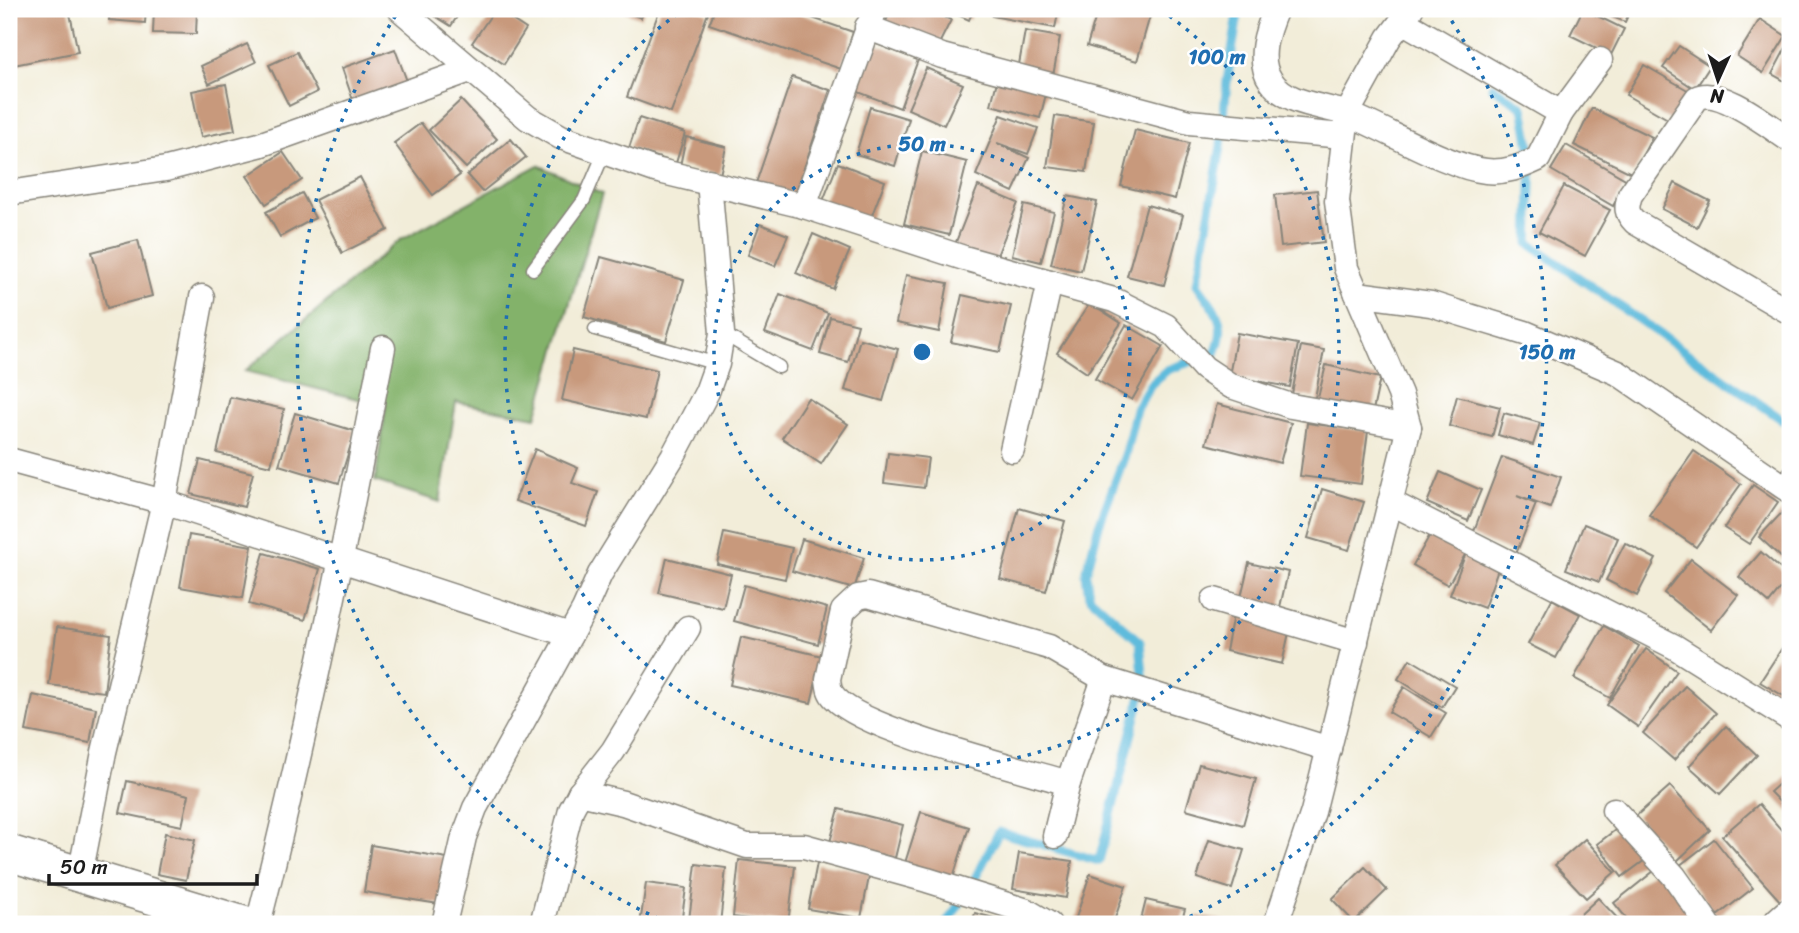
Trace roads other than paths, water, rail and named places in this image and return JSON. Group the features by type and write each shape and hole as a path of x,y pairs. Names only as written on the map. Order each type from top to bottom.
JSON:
{"street":[{"path":"400,9 528,118 561,137 655,170 804,206 964,258 1114,300 1166,326 1204,368 1231,386 1291,405 1409,426"},
{"path":"1276,9 1265,44 1264,63 1268,78 1289,96 1345,125 1409,142 1485,171 1508,170 1532,162 1561,113 1600,60"},
{"path":"1276,924 1313,812 1409,426 1400,394 1346,268 1337,201 1345,125 1407,15 1561,113"},
{"path":"804,206 871,18 942,56 1189,122 1228,127 1345,125"},
{"path":"9,193 166,169 259,145 470,70"},
{"path":"1790,140 1719,96 1703,94 1697,98 1674,130 1630,195 1627,206 1627,214 1634,222 1790,312"},
{"path":"444,924 464,837 475,808 570,635 600,574 695,419 717,364 722,333 709,181"},
{"path":"1013,450 1050,282"},
{"path":"1357,294 1431,304 1525,333 1618,373 1790,491"},
{"path":"80,875 104,752 164,502 202,297"},
{"path":"258,924 282,831 342,559 383,348"},
{"path":"9,460 164,502 570,635"},
{"path":"1390,502 1675,647 1790,719"},
{"path":"1068,783 877,724 843,705 829,690 828,678 844,611 858,597 869,595 1049,647 1114,682 1329,749"},
{"path":"1214,600 1356,642"},
{"path":"542,924 571,810 580,793 613,751 688,628"},
{"path":"1055,836 1068,783 1114,682"},
{"path":"580,793 623,803 747,846 804,846 927,880 1027,911 1049,924"},
{"path":"1614,810 1674,877 1708,924"},
{"path":"9,853 243,924"},
{"path":"1781,924 1790,916"}],"lane":[{"path":"533,269 584,200 604,153"},
{"path":"595,329 717,364"},
{"path":"722,333 779,367"}],"waterway":[{"path":"972,884 999,832 1099,861 1144,685 1140,642 1089,596 1086,574 1099,525 1125,455 1136,409 1151,384 1167,370 1215,353 1219,342 1221,333 1218,317 1197,284 1221,146 1227,81 1239,9"},
{"path":"1492,87 1523,107 1532,158 1529,243 1790,425"},
{"path":"946,924 960,903"}]}
